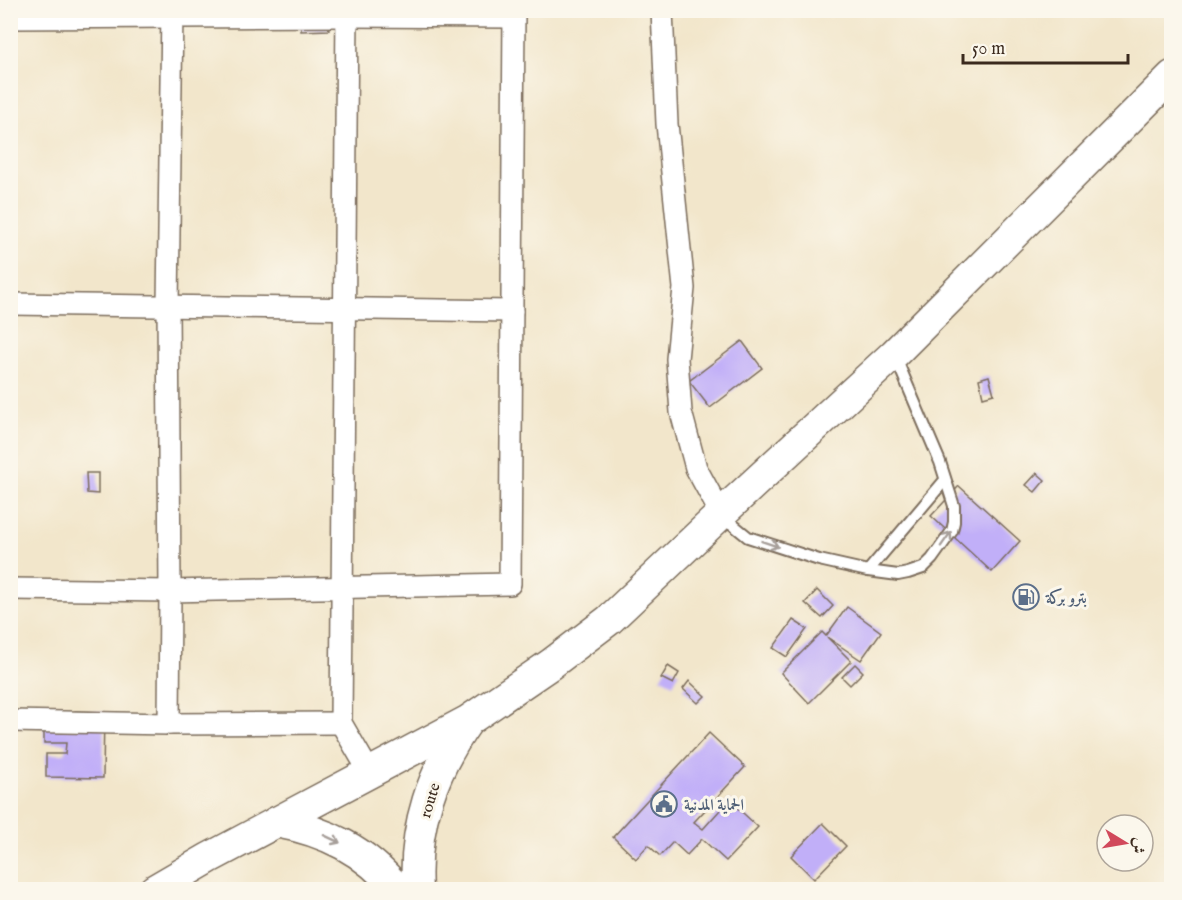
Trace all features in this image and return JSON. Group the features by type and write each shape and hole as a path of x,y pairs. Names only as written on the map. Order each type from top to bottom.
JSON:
{"main road":[{"path":"154,890 208,858 469,720 551,664 609,620 894,354 1172,76"},
{"name":"route","path":"417,890 418,846 422,819 430,792 440,766 453,742 469,720"},
{"path":"276,822 318,832 356,851 373,864 398,890"}],"street":[{"path":"662,10 667,124 684,288 677,360 681,412 696,468 721,514"},
{"path":"169,723 168,305 172,13"},
{"path":"10,18 172,13 513,14 510,584 170,591 10,589"},
{"path":"347,13 341,723 370,773"},
{"path":"10,304 512,311"},
{"path":"10,721 341,723"}],"lane":[{"path":"721,514 748,537 819,560 898,575 923,568 952,531 954,506 940,462 894,354"},
{"path":"868,571 945,480"}],"building":[{"path":"301,14 328,20 329,30 301,31"},
{"path":"742,341 762,368 710,408 689,381"},
{"path":"989,376 994,394 983,397 979,379"},
{"path":"86,473 98,473 98,494 87,493"},
{"path":"1037,473 1045,480 1035,492 1026,485"},
{"path":"959,486 1020,541 992,572 931,516"},
{"path":"817,590 833,606 822,618 805,603"},
{"path":"847,607 881,632 861,660 827,637 851,661 809,703 781,673 822,632 826,636"},
{"path":"793,620 807,629 787,657 773,648"},
{"path":"855,664 863,672 850,685 842,677"},
{"path":"668,666 679,673 673,684 661,678"},
{"path":"689,681 705,696 698,703 683,689"},
{"path":"75,711 104,712 103,778 46,777 46,754 65,754 66,743 44,743 44,727 75,728"},
{"path":"709,733 745,767 694,822 703,829 729,800 758,827 726,861 702,839 687,855 673,842 660,856 648,845 636,859 613,837"},
{"path":"823,823 846,846 814,879 791,856"}],"place":[{"name":"بترو بركة","path":"1026,597"},
{"name":"الحماية المدنية","path":"664,804"}]}
